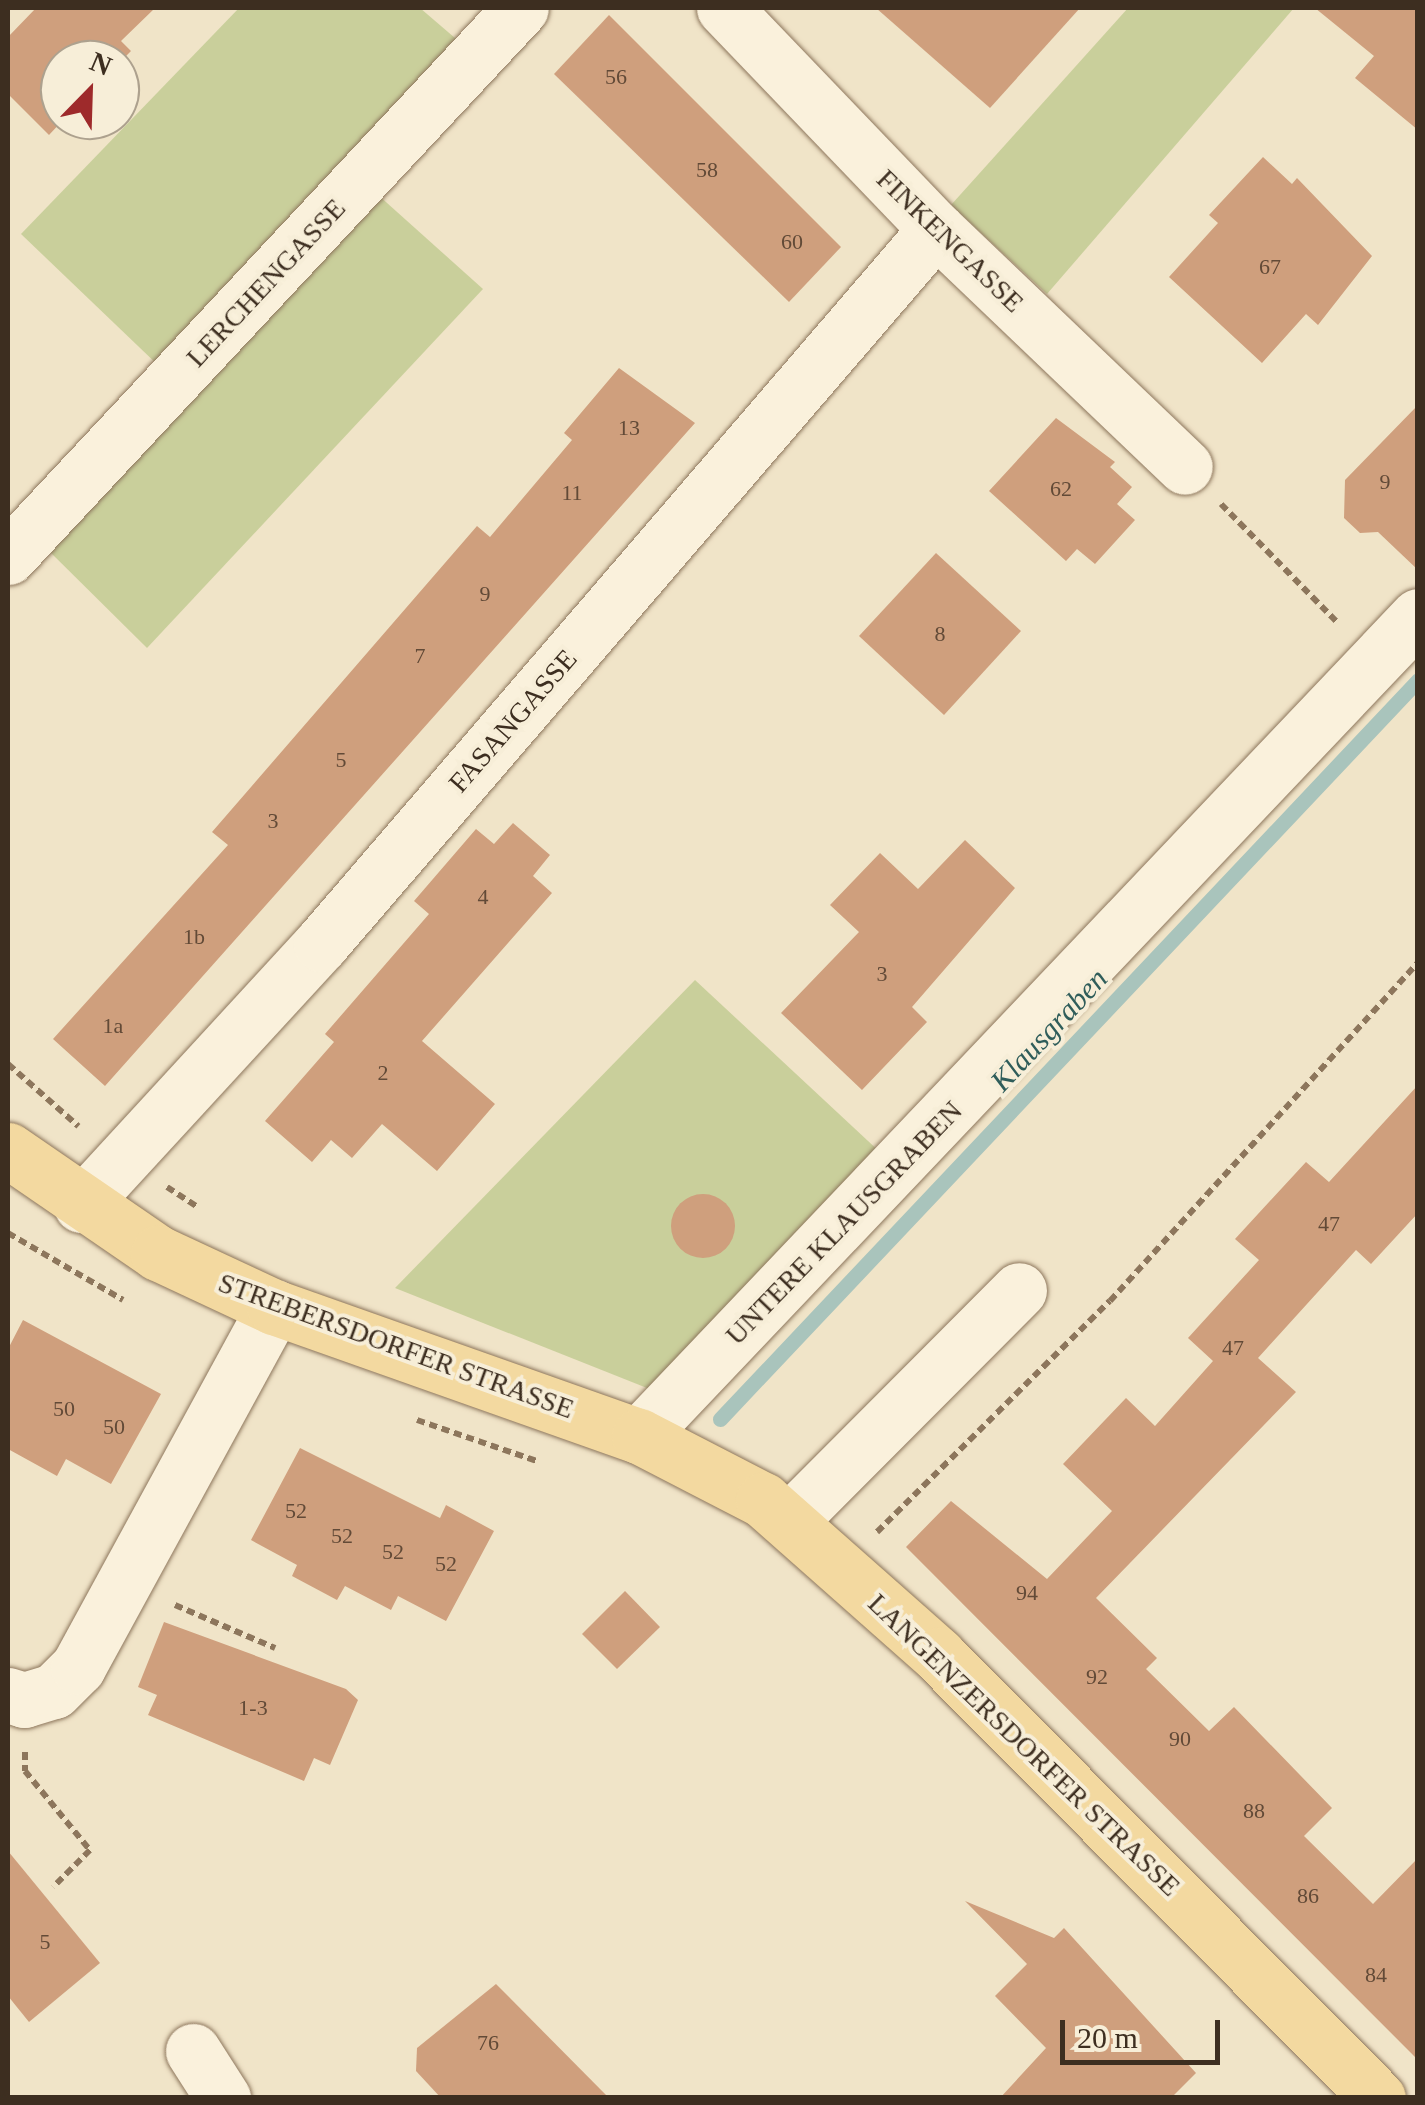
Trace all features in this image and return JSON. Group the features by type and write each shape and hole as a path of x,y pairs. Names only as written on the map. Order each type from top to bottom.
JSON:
{"main road":[{"name":"STREBERSDORFER STRASSE","path":"8,1150 81,1206 158,1254 274,1306 639,1436"},
{"name":"LANGENZERSDORFER STRASSE","path":"639,1436 706,1465 791,1520 938,1655 1378,2098"}],"street":[{"name":"LERCHENGASSE","path":"8,557 521,8"},
{"name":"FINKENGASSE","path":"724,8 936,229 1185,467"},
{"name":"FASANGASSE","path":"81,1206 321,944 936,229"},
{"name":"UNTERE KLAUSGRABEN","path":"639,1436 1418,616"},
{"path":"791,1520 1019,1290"},
{"path":"16,1697 54,1691 78,1667 274,1306"},
{"path":"193,2051 223,2098"}],"path":[{"path":"1185,467 1374,661"},
{"path":"841,1569 1110,1301 1418,962"},
{"path":"8,1064 123,1160 211,1215"},
{"path":"124,1583 274,1648"},
{"path":"16,1697 25,1772 90,1850 53,1887"}],"green space":[{"path":"239,8 420,8 462,44 162,369 21,234 112,140 140,140 140,111"},
{"path":"1128,8 1294,8 1047,294 951,205"},
{"path":"377,194 483,289 147,648 46,548"},
{"path":"695,980 882,1154 652,1390 395,1288"}],"building":[{"path":"36,8 155,8 122,40 40,40 40,126 8,94 8,37"},
{"path":"876,8 1080,8 990,108"},
{"path":"1315,8 1418,8 1418,130 1355,78 1374,56"},
{"path":"609,15 841,247 789,302 554,74"},
{"path":"1263,157 1292,184 1297,178 1372,256 1318,325 1306,314 1262,363 1169,277 1218,223 1209,215"},
{"path":"619,368 695,423 105,1086 53,1039 228,845 212,832 477,526 490,537 572,440 564,433"},
{"path":"1418,405 1418,570 1378,532 1360,533 1344,518 1345,480"},
{"path":"1056,418 1115,462 1110,467 1132,487 1117,504 1135,520 1095,564 1077,549 1066,561 989,491"},
{"path":"936,553 1021,631 944,715 859,636"},
{"path":"513,823 550,855 533,876 552,893 422,1041 495,1104 437,1171 382,1124 352,1158 331,1140 312,1162 265,1121 334,1042 325,1034 429,914 414,901 476,829 494,844"},
{"path":"965,840 1015,888 912,1007 927,1022 862,1090 781,1013 859,932 830,905 880,853 918,889"},
{"path":"1418,1085 1418,1213 1371,1264 1356,1250 1258,1358 1296,1392 1096,1598 1157,1658 1146,1669 1209,1731 1234,1707 1332,1808 1304,1836 1373,1904 1418,1858 1418,2060 906,1547 951,1501 1047,1579 1112,1511 1063,1464 1126,1398 1155,1426 1213,1361 1188,1338 1259,1260 1235,1239 1306,1162 1329,1182"},
{"path":"703,1194 725,1204 735,1226 725,1248 703,1258 681,1248 671,1226 681,1204"},
{"path":"23,1320 161,1394 111,1484 66,1459 57,1476 8,1449 8,1349"},
{"path":"300,1448 440,1518 446,1505 494,1531 446,1621 398,1596 391,1610 345,1586 337,1600 292,1576 297,1565 251,1540"},
{"path":"625,1591 660,1627 617,1669 582,1634"},
{"path":"164,1622 346,1689 358,1700 330,1765 314,1758 304,1781 148,1715 157,1695 138,1687"},
{"path":"8,1851 100,1963 29,2022 8,1996"},
{"path":"965,1901 1054,1938 1064,1928 1196,2073 1171,2098 1000,2098 1046,2048 995,1996 1027,1964"},
{"path":"496,1984 609,2098 441,2098 416,2071 417,2048"}],"waterway":[{"name":"Klausgraben","path":"720,1419 1418,680"}]}
